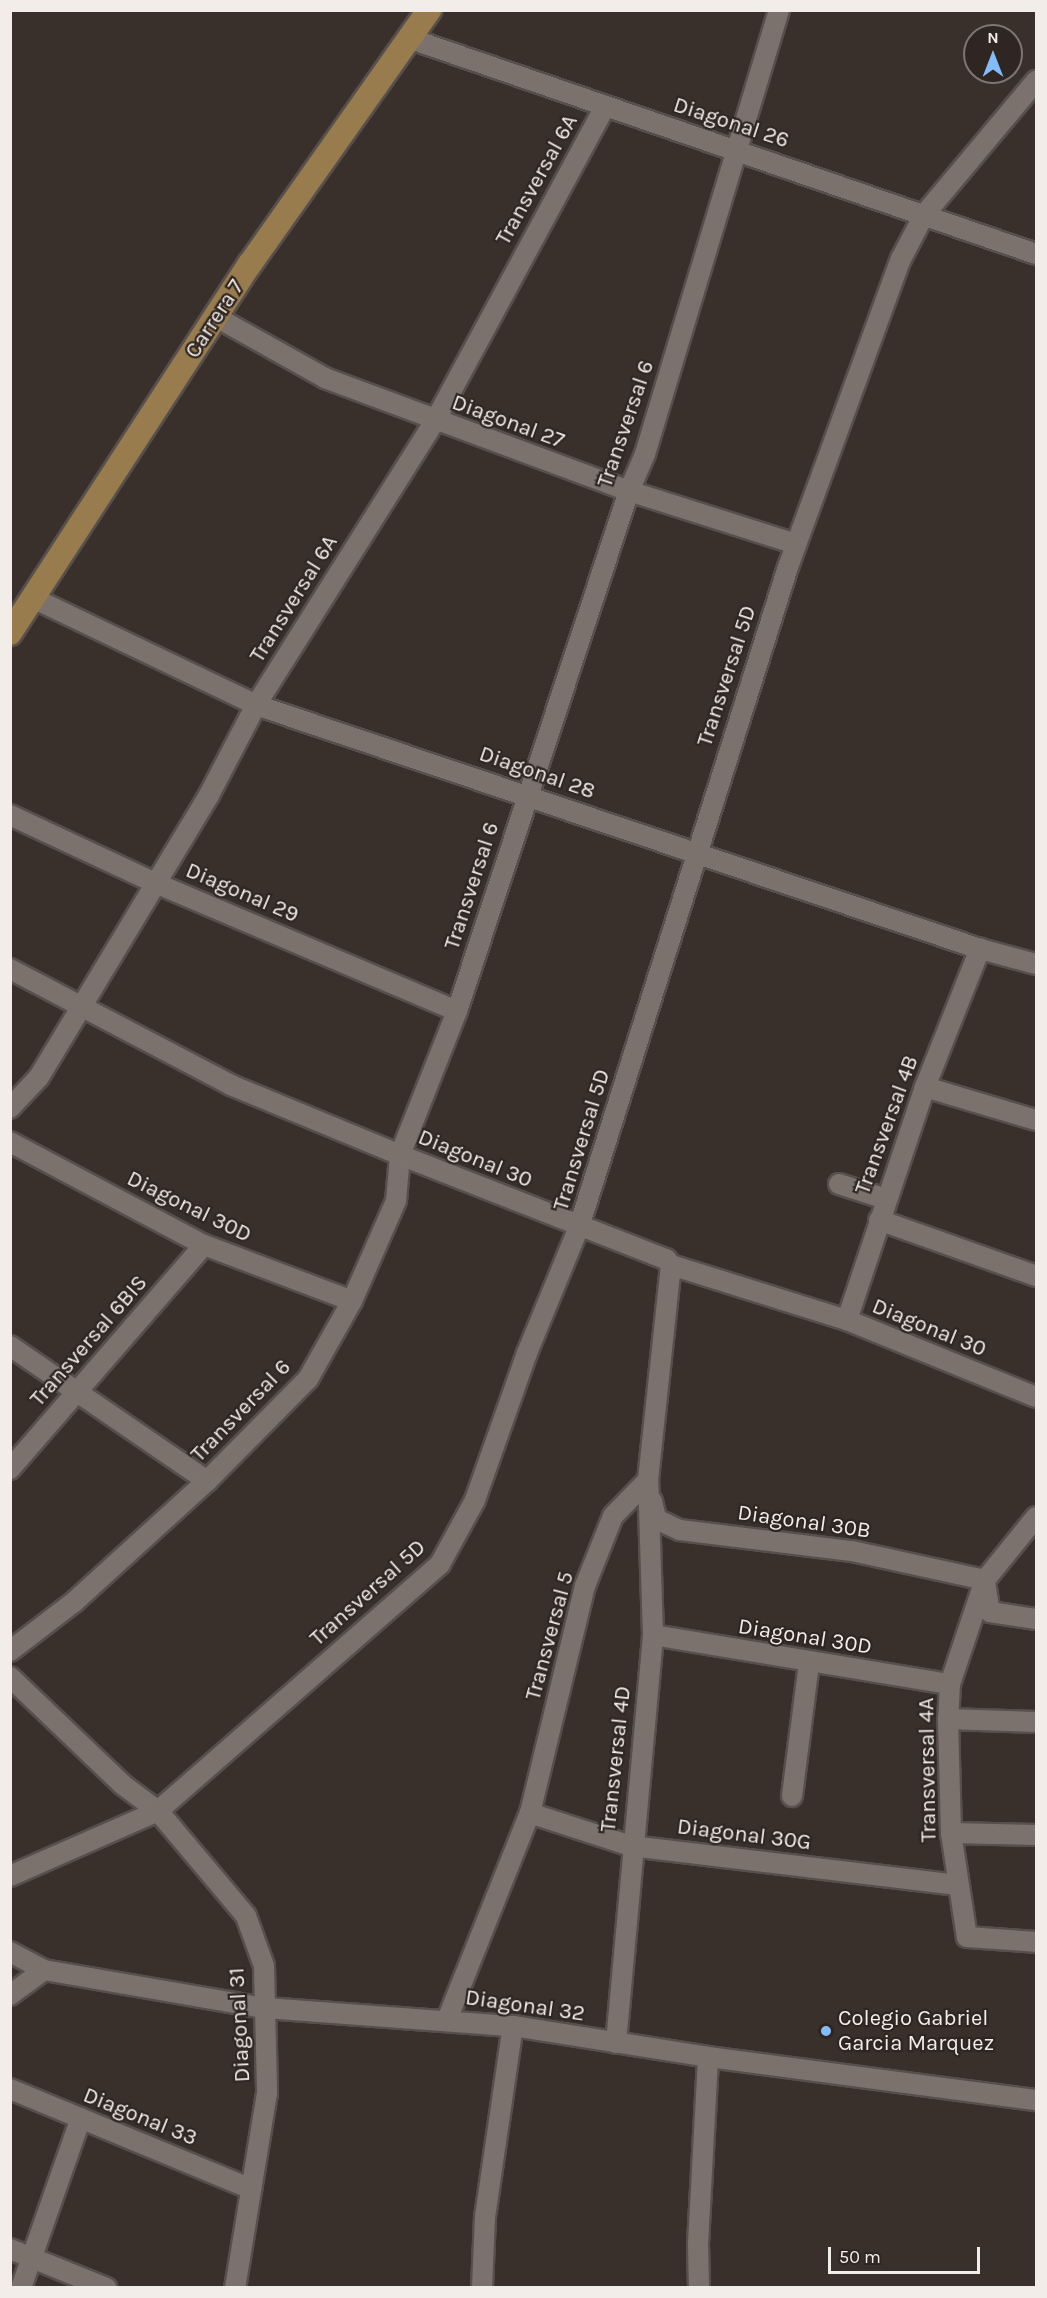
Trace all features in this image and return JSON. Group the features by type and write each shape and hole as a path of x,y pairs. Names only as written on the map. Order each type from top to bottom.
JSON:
{"main road":[{"name":"Carrera 7","path":"10,633 216,317 429,10"}],"street":[{"name":"Transversal 6","path":"10,1651 74,1602 207,1481 308,1378 352,1301 396,1201 400,1155 457,1011 629,491 645,454 779,10"},
{"name":"Diagonal 26","path":"411,39 605,107 738,149 1036,254"},
{"name":"Transversal 5D","path":"10,1876 158,1811 440,1564 475,1500 528,1353 579,1227 695,855 796,544 901,259 924,215 1036,81"},
{"name":"Transversal 6A","path":"10,1107 39,1077 153,882 208,795 256,705 435,421 605,107"},
{"name":"Diagonal 27","path":"216,317 325,378 435,421 629,491 796,544"},
{"name":"Diagonal 28","path":"33,598 256,705 527,794 695,855 980,949 1036,964"},
{"name":"Diagonal 29","path":"10,815 153,882 457,1011"},
{"name":"Transversal 4B","path":"847,1320 886,1199 926,1087 980,949"},
{"name":"Diagonal 30","path":"10,969 83,1005 231,1085 579,1227 666,1259 671,1265 847,1320 1036,1397"},
{"path":"926,1087 1036,1120"},
{"name":"Diagonal 30D","path":"10,1142 204,1245 352,1301"},
{"path":"839,1184 886,1199"},
{"path":"879,1220 1036,1276"},
{"name":"Transversal 6BIS","path":"10,1469 204,1245"},
{"path":"648,1480 671,1265"},
{"path":"10,1346 207,1481"},
{"name":"Diagonal 30B","path":"648,1480 656,1519 680,1530 852,1551 985,1580"},
{"name":"Transversal 4D","path":"616,2043 631,1846 653,1635 648,1480"},
{"name":"Transversal 5","path":"447,2020 530,1813 585,1586 613,1516 648,1480"},
{"name":"Transversal 4A","path":"1036,1517 985,1580 950,1684 948,1719 951,1833 967,1937 1036,1942"},
{"path":"985,1580 990,1612 1036,1618"},
{"name":"Diagonal 30D","path":"653,1635 809,1663 950,1684"},
{"path":"792,1796 809,1663"},
{"name":"Diagonal 31","path":"10,1677 123,1785 158,1811 246,1916 264,1966 267,2093 235,2288"},
{"path":"948,1719 1036,1722"},
{"name":"Diagonal 30G","path":"530,1813 631,1846 958,1885"},
{"path":"951,1833 1036,1835"},
{"name":"Diagonal 32","path":"10,1952 44,1970 265,2008 513,2026 708,2057 1036,2100"},
{"path":"10,1995 44,1970"},
{"path":"482,2288 485,2217 513,2026"},
{"path":"699,2288 698,2244 708,2057"},
{"name":"Diagonal 33","path":"10,2089 251,2189"},
{"path":"21,2288 81,2118"},
{"path":"10,2249 30,2260 106,2288"}],"place":[{"name":"Colegio Gabriel Garcia Marquez","path":"826,2031"}]}
